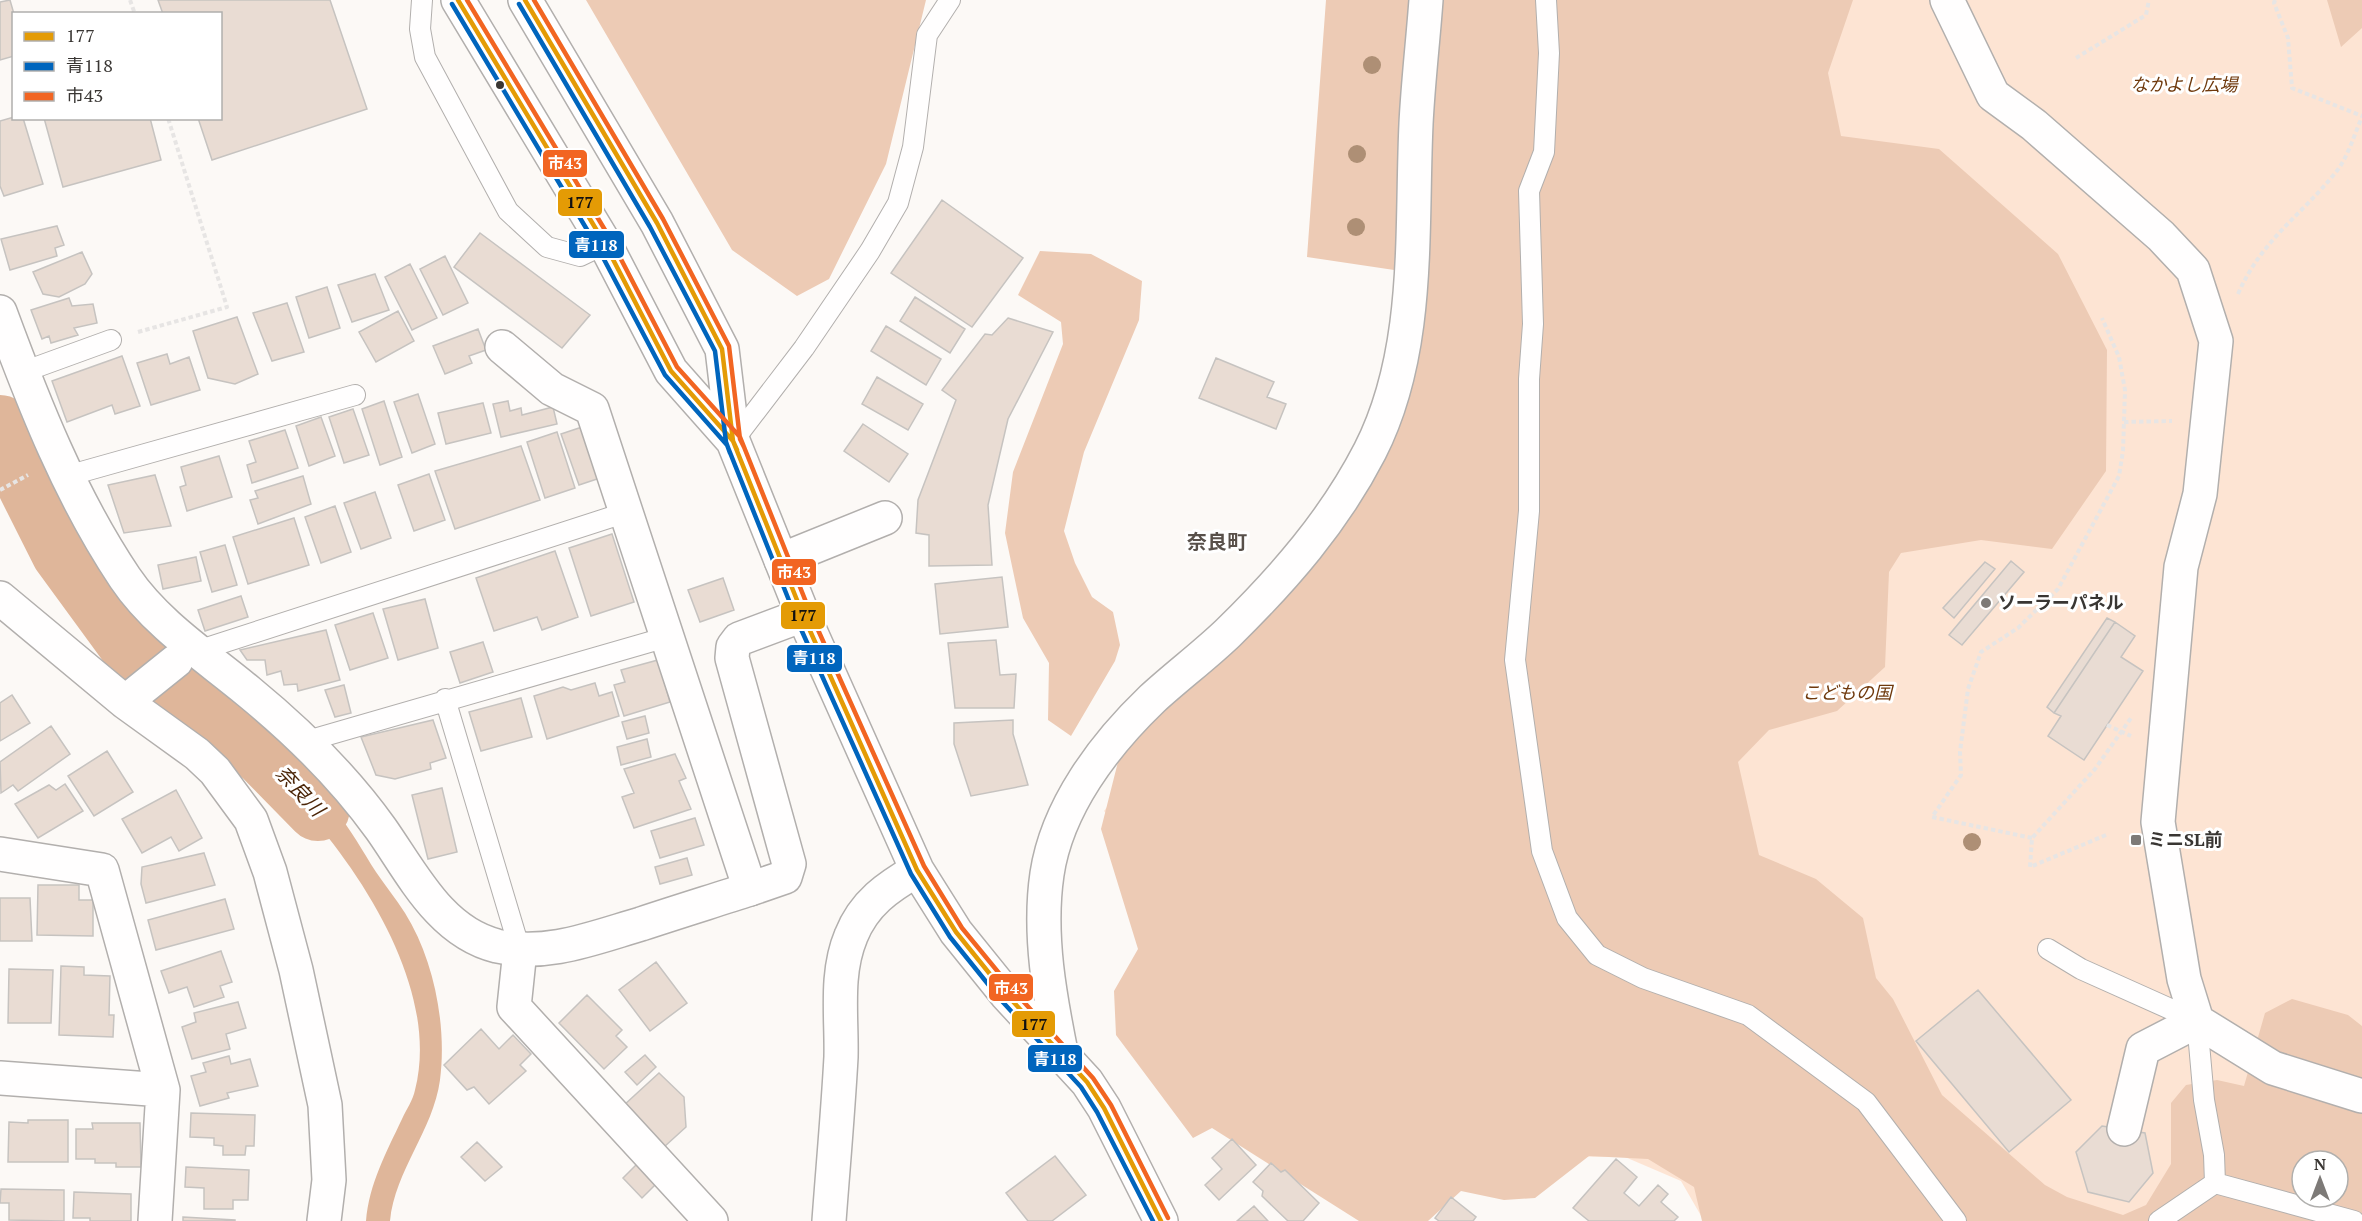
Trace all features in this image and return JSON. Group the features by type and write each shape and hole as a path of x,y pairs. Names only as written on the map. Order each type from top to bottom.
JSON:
{"street":[{"path":"458,0 605,244 671,371 733,441"},
{"path":"525,0 657,223 722,349 733,441 803,615 917,870 956,932 1062,1057 1087,1082 1104,1108 1161,1221"},
{"path":"1062,1057 1049,994 1044,923 1047,873 1062,823 1086,778 1105,751 1151,700 1226,635 1308,548 1371,450 1395,385 1407,309 1414,221 1416,123 1426,0"},
{"path":"1947,0 1994,95 2034,125 2161,236 2193,270 2216,341 2200,494 2181,567 2158,822 2184,979 2197,1022 2273,1068 2362,1096"},
{"path":"0,312 23,372 51,474 95,531 127,581 159,617 186,656 307,741 344,781 381,830 415,882 438,909 467,933 494,945 520,950 545,950 576,944 785,877 789,864 732,658 733,647 740,639 803,615"},
{"path":"502,347 552,389 592,409 750,889"},
{"path":"781,560 885,518"},
{"path":"0,598 133,697 215,771 251,820 270,872 296,970 325,1105 329,1180 324,1221"},
{"path":"133,697 186,656"},
{"path":"2,851 102,870 163,1089 155,1221"},
{"path":"829,1221 841,1056 841,970 848,944 866,908 878,894 917,870"},
{"path":"520,950 514,1007 711,1221"},
{"path":"2124,1129 2143,1049 2197,1022"},
{"path":"0,1078 163,1089"}],"lane":[{"path":"422,0 420,29 425,57 508,210 547,247 580,256 605,244"},
{"path":"733,441 804,348 870,251 898,203 913,147 927,35 950,0"},
{"path":"1546,0 1549,53 1544,152 1528,191 1533,324 1528,379 1529,511 1515,660 1542,850 1567,918 1597,955 1643,978 1748,1015 1857,1095 1866,1102 1956,1221"},
{"path":"23,372 111,340"},
{"path":"51,474 355,395"},
{"path":"186,656 627,512"},
{"path":"307,741 445,699 667,637"},
{"path":"445,699 520,950"},
{"path":"2048,949 2080,969 2197,1022 2204,1100 2214,1155 2215,1183"},
{"path":"2215,1183 2280,1203 2354,1221"},
{"path":"2159,1221 2215,1183"}],"path":[{"path":"2076,58 2146,15 2149,0"},
{"path":"2216,341 2249,269 2272,238 2337,171 2362,117 2292,88 2288,38 2274,3 2276,0"},
{"path":"111,340 227,307 169,120"},
{"path":"2032,838 1932,817 1961,775 1960,752 1968,689 1981,652 2018,628 2058,589 2119,476 2125,390 2119,357 2102,318"},
{"path":"2124,422 2208,421"},
{"path":"1,490 51,474"},
{"path":"2106,835 2030,867 2032,838 2095,769 2134,713"}],"green space":[{"path":"586,0 926,0 886,164 829,279 797,296 732,250"},
{"name":"こどもの国","path":"1326,0 1853,0 1828,73 1841,136 1939,149 2058,254 2107,350 2106,471 2052,549 1981,540 1901,553 1889,572 1885,667 1837,711 1769,730 1738,762 1759,855 1816,879 1863,918 1876,978 1893,999 1942,1095 2045,1185 2067,1197 2123,1215 2146,1205 2171,1164 2171,1103 2186,1085 2217,1080 2244,1086 2265,1013 2292,999 2348,1015 2362,1026 2362,1221 1702,1221 1694,1187 1648,1159 1589,1156 1535,1198 1504,1200 1461,1191 1428,1221 1359,1221 1212,1128 1193,1138 1116,1035 1114,991 1138,949 1101,829 1120,754 1181,694 1378,450 1421,274 1307,257"},
{"name":"こどもの国","path":"1458,0 2362,0 2362,1221 1704,1221 1681,1181 1625,1157 1438,1155 1306,1039 1104,811 1192,696 1388,461"},
{"path":"2327,0 2362,0 2362,28 2341,47"},
{"path":"1040,251 1091,254 1142,281 1139,320 1084,452 1064,531 1075,563 1092,597 1113,612 1120,645 1115,661 1071,736 1048,720 1049,663 1023,618 1005,533 1013,472 1063,344 1061,322 1018,295"}],"water":[{"path":"264,740 327,801 346,825 405,913 424,951 431,972 442,1038 440,1080 430,1116 399,1185 390,1221 366,1221 379,1169 415,1090 420,1045 413,998 397,951 374,904 345,860 280,782 247,752"}],"building":[{"path":"10,0 13,12 12,57 0,60 0,2"},
{"path":"158,0 330,0 367,109 212,160 199,120 222,120 222,12 162,12"},
{"path":"12,118 12,120 24,120 43,184 4,196 0,186 0,121"},
{"path":"45,120 151,120 161,160 63,187"},
{"path":"942,200 1023,258 972,327 891,273"},
{"path":"57,226 64,245 55,248 57,256 10,270 1,239"},
{"path":"480,233 590,315 562,348 454,267"},
{"path":"82,252 92,274 85,284 59,297 43,294 33,272"},
{"path":"445,256 468,303 443,315 420,269"},
{"path":"410,264 437,318 412,330 385,277"},
{"path":"375,274 389,310 352,322 338,285"},
{"path":"327,287 340,328 309,338 296,297"},
{"path":"915,297 965,329 950,353 900,321"},
{"path":"69,298 72,306 93,304 97,323 74,328 78,335 51,343 49,336 42,339 31,310"},
{"path":"287,303 304,352 272,361 253,313"},
{"path":"398,311 414,341 376,362 359,332"},
{"path":"237,317 258,374 235,384 208,378 193,331"},
{"path":"1008,318 1053,332 1008,419 988,505 992,565 929,566 929,535 916,533 918,500 956,400 942,390 985,334 992,335"},
{"path":"886,326 941,359 926,385 871,351"},
{"path":"478,329 486,350 469,356 472,363 445,374 433,346"},
{"path":"167,354 170,364 189,357 200,390 151,405 137,363"},
{"path":"122,356 140,406 115,414 112,405 67,422 52,381"},
{"path":"1216,358 1274,382 1267,397 1286,404 1276,429 1199,398"},
{"path":"877,377 923,404 908,430 862,404"},
{"path":"418,394 435,444 412,453 394,402"},
{"path":"384,401 402,457 380,465 362,409"},
{"path":"508,401 510,411 521,408 522,415 553,407 557,424 501,437 493,404"},
{"path":"483,403 491,433 446,444 438,413"},
{"path":"353,409 369,455 344,463 329,417"},
{"path":"321,417 335,456 309,466 296,426"},
{"path":"863,424 908,454 889,482 844,451"},
{"path":"588,425 606,476 579,485 561,434"},
{"path":"285,430 298,468 252,483 247,465 256,462 249,441"},
{"path":"557,432 575,488 545,498 527,442"},
{"path":"521,446 540,500 455,529 435,471"},
{"path":"219,456 232,497 187,511 180,487 186,485 181,467"},
{"path":"429,474 445,520 414,531 398,485"},
{"path":"155,475 171,526 124,533 108,485"},
{"path":"303,476 311,504 258,524 250,500 258,498 255,491"},
{"path":"375,492 391,538 361,549 344,503"},
{"path":"335,506 351,552 321,563 305,517"},
{"path":"294,518 309,565 248,584 233,537"},
{"path":"612,534 634,602 591,616 569,548"},
{"path":"225,545 237,585 212,592 200,552"},
{"path":"555,551 578,617 542,630 537,617 494,631 476,578"},
{"path":"196,557 201,581 163,589 158,565"},
{"name":"ソーラーパネル","path":"2011,561 2024,572 1962,645 1949,635"},
{"name":"ソーラーパネル","path":"1985,562 1995,569 1954,618 1943,608"},
{"path":"1002,577 1008,627 940,634 935,584"},
{"path":"723,578 734,610 700,622 688,590"},
{"path":"241,596 248,617 205,631 198,610"},
{"path":"425,599 438,648 398,660 383,609"},
{"path":"373,613 388,658 350,670 335,625"},
{"path":"2107,618 2115,622 2054,713 2047,707"},
{"path":"2115,622 2135,636 2121,657 2143,671 2084,760 2048,736 2061,716 2054,713"},
{"path":"326,630 340,680 298,691 297,684 284,685 281,671 267,675 265,660 247,660 240,650"},
{"path":"996,640 1000,675 1016,674 1014,708 955,708 948,643"},
{"path":"483,642 493,672 460,683 450,652"},
{"path":"658,660 670,702 624,716 614,685 625,682 621,670"},
{"path":"595,683 599,696 612,692 619,716 547,739 534,696 563,687 571,690"},
{"path":"344,685 351,713 335,717 325,690"},
{"path":"12,695 30,723 0,741 0,703"},
{"path":"521,698 532,737 481,751 469,712"},
{"path":"645,716 649,733 627,739 622,722"},
{"path":"433,720 446,758 430,763 431,769 395,779 376,775 361,737"},
{"path":"1013,720 1013,734 1028,785 971,796 954,744 954,723"},
{"path":"51,726 70,754 18,791 13,785 1,793 0,762"},
{"path":"647,739 651,757 621,765 617,747"},
{"path":"107,751 133,792 94,816 68,776"},
{"path":"675,754 686,778 679,781 691,809 634,828 622,797 634,793 624,769"},
{"path":"65,784 83,811 38,838 15,804 49,785 56,790"},
{"path":"442,788 457,852 428,859 412,795"},
{"path":"176,790 202,838 179,851 171,837 142,853 122,819"},
{"path":"695,818 704,845 660,858 651,831"},
{"path":"204,853 215,885 146,903 141,884 142,867"},
{"path":"687,858 692,875 660,884 655,867"},
{"path":"38,885 79,885 79,900 93,900 93,936 37,935"},
{"path":"0,898 30,898 32,941 0,941"},
{"path":"225,899 234,929 156,950 148,920"},
{"path":"221,951 232,982 220,986 224,997 194,1007 187,987 169,993 161,971"},
{"path":"656,962 687,1003 650,1031 619,990"},
{"path":"61,966 84,967 84,975 110,976 109,1015 114,1015 113,1037 59,1035"},
{"path":"9,969 53,970 51,1023 8,1023"},
{"path":"1978,990 2071,1100 2009,1152 1916,1041"},
{"path":"587,995 622,1030 616,1036 627,1047 604,1069 559,1023"},
{"path":"238,1002 246,1028 226,1034 230,1049 192,1059 182,1027 196,1022 194,1013"},
{"path":"481,1029 499,1049 513,1035 531,1054 520,1065 526,1071 489,1104 474,1087 467,1090 444,1065"},
{"path":"645,1055 656,1067 637,1085 625,1072"},
{"path":"229,1056 231,1064 250,1059 258,1086 227,1093 229,1098 200,1106 191,1076 206,1072 203,1063"},
{"path":"659,1073 684,1097 686,1127 664,1147 623,1106"},
{"path":"191,1113 255,1115 254,1146 246,1146 245,1155 223,1155 223,1146 214,1145 214,1138 190,1137"},
{"path":"28,1120 68,1120 68,1162 8,1162 9,1122 28,1123"},
{"path":"92,1123 140,1123 141,1167 116,1167 116,1163 95,1163 95,1159 76,1159 76,1129 93,1129"},
{"path":"2102,1126 2145,1133 2153,1173 2129,1202 2088,1192 2076,1152"},
{"path":"1232,1139 1256,1165 1219,1200 1205,1185 1222,1169 1212,1158"},
{"path":"477,1142 502,1167 485,1181 461,1157"},
{"path":"1055,1156 1086,1195 1052,1221 1028,1221 1006,1193"},
{"path":"1616,1159 1637,1177 1624,1193 1639,1206 1658,1185 1668,1194 1661,1202 1678,1217 1674,1221 1589,1221 1573,1208"},
{"path":"639,1162 658,1182 642,1198 623,1178"},
{"path":"1271,1163 1281,1172 1285,1170 1319,1203 1303,1221 1288,1221 1262,1196 1263,1191 1253,1182"},
{"path":"186,1167 249,1170 248,1200 233,1200 233,1209 204,1209 204,1188 185,1187"},
{"path":"1,1189 64,1190 64,1221 9,1220 9,1203 0,1203"},
{"path":"74,1192 131,1194 131,1221 90,1221 90,1218 73,1218"},
{"path":"1451,1197 1476,1217 1473,1221 1439,1221 1435,1218"},
{"path":"1254,1206 1268,1221 1237,1221"},
{"path":"183,1217 235,1220 235,1221 183,1221"}],"waterway":[{"name":"奈良川","path":"0,427 63,552 131,645 164,677 208,708 265,755 318,809"}],"transit line":[{"name":"177","path":"458,0 605,244 671,371 733,441 803,615 917,870 956,932 1006,994 1087,1082 1104,1108 1161,1221"},
{"name":"市43","path":"467,0 611,240 677,367 740,437 810,612 924,866 962,928 1012,989 1093,1078 1111,1105 1168,1218"},
{"name":"177","path":"525,0 657,223 722,349 733,441 737,450"},
{"name":"市43","path":"534,0 663,219 729,346 740,439 744,447"},
{"name":"青118","path":"452,4 598,248 665,375 727,445 796,618 911,874 950,937 1000,999 1081,1087 1097,1112 1153,1221"},
{"name":"青118","path":"519,4 650,227 715,351 726,442 730,453"}],"place":[{"name":"ソーラーパネル","path":"1986,603"},
{"name":"ミニSL前","path":"2136,840"}],"district":[{"name":"奈良町","path":"1217,542"}],"park label":[{"name":"なかよし広場","path":"2184,85"}]}
